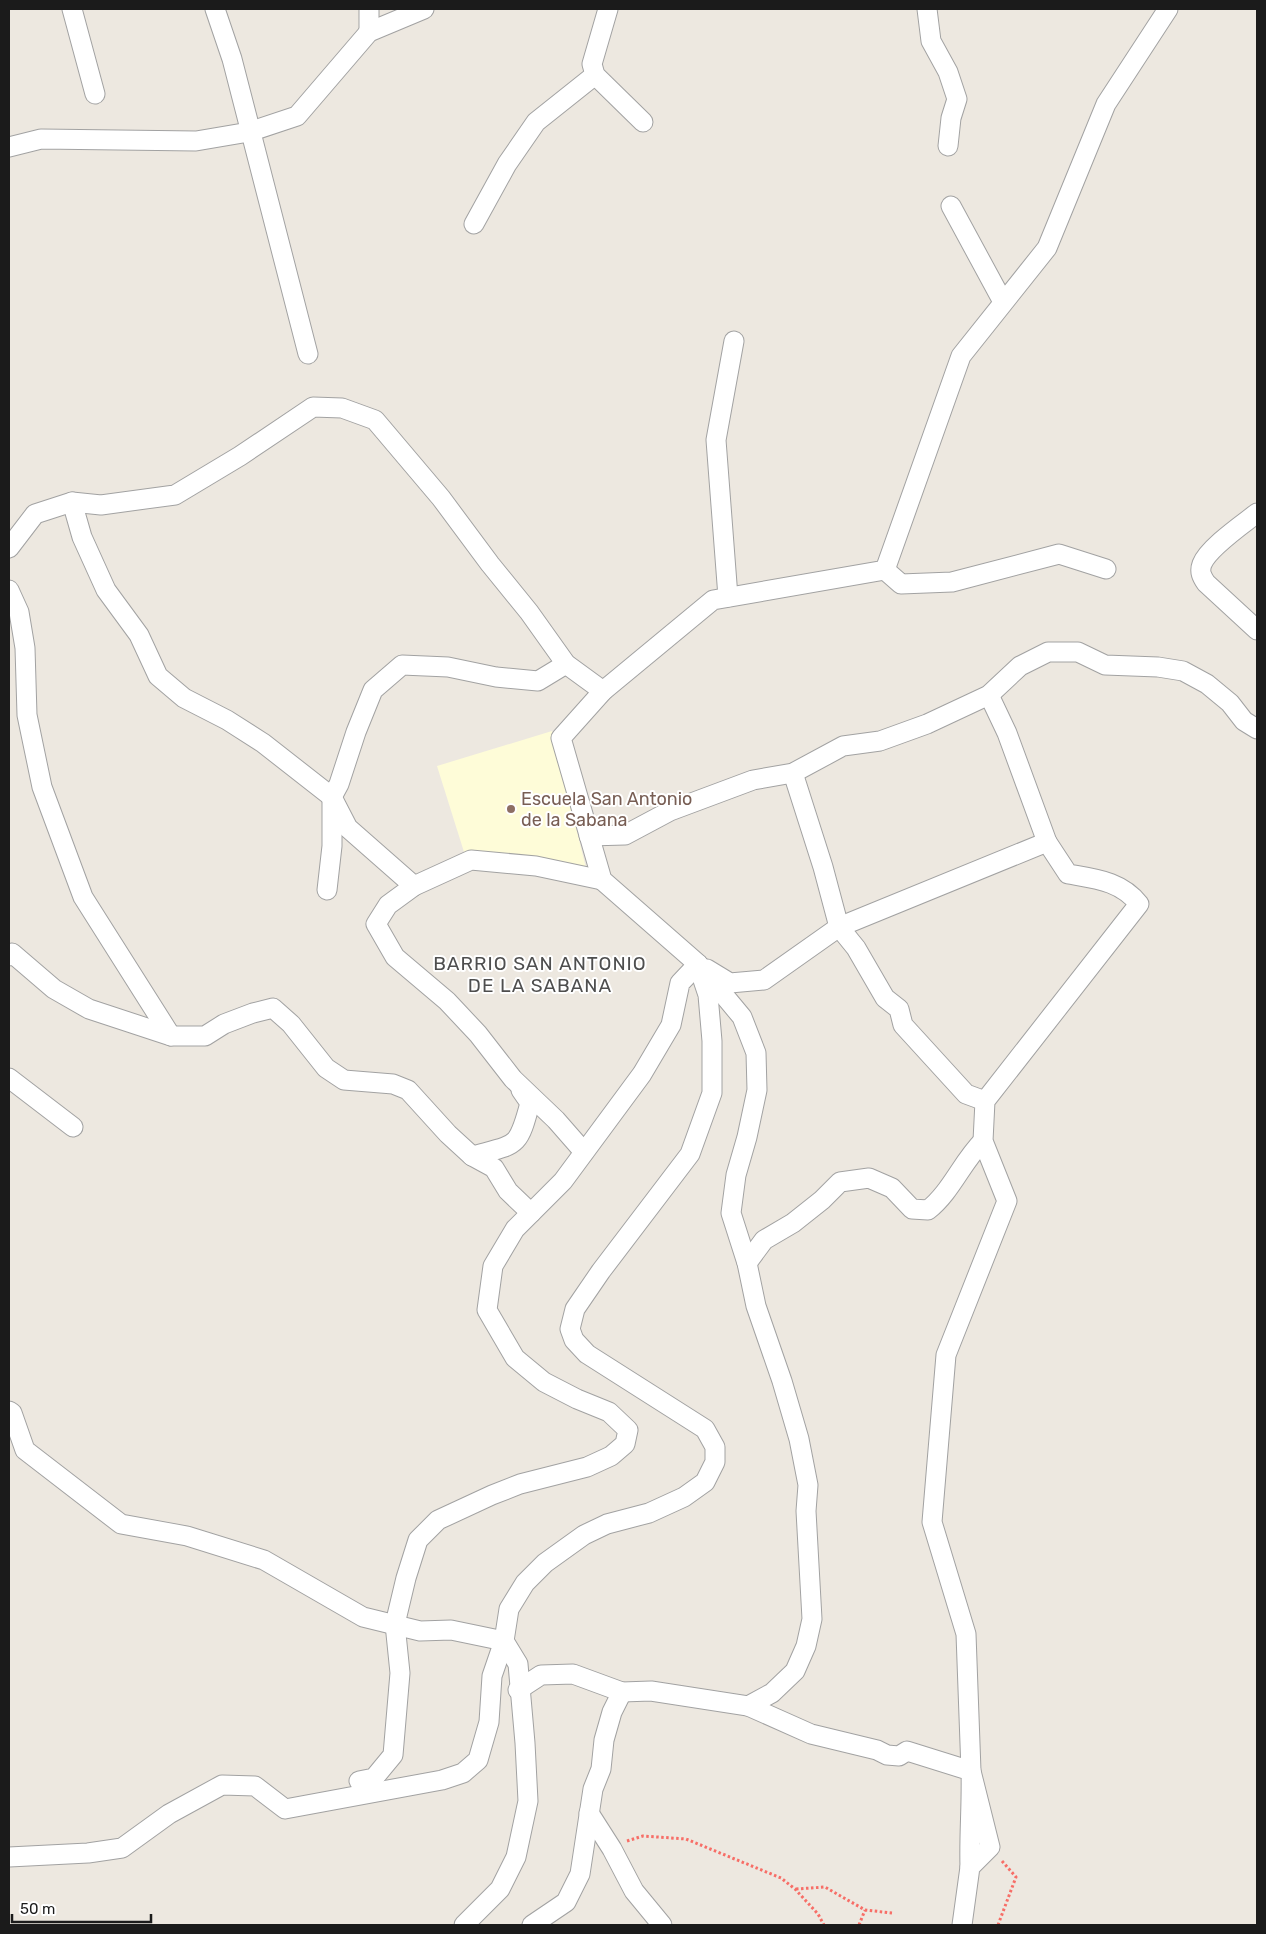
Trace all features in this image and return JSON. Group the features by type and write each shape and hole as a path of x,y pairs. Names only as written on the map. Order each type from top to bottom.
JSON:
{"street":[{"path":"72,9 95,94"},
{"path":"216,9 232,59 249,132 308,354"},
{"path":"369,9 369,32"},
{"path":"9,147 41,139 196,141 249,132 297,116 369,32 424,9"},
{"path":"608,9 592,64 595,74 643,122"},
{"path":"927,9 931,40 948,72 957,99 951,118 948,146"},
{"path":"885,570 961,356 1048,248 1106,104 1168,9"},
{"path":"474,224 507,164 536,122 595,74"},
{"path":"951,206 1003,302"},
{"path":"728,597 716,440 734,341"},
{"path":"9,548 35,514 72,502 101,506 175,495 240,456 312,407 342,408 375,420 441,498 490,564 529,612 566,664 603,691"},
{"path":"72,502 82,537 106,590 139,635 158,676 184,698 227,720 263,743 332,797 348,828 414,886"},
{"path":"1253,619 1206,583 1201,574 1202,564 1210,552 1257,513"},
{"path":"885,570 901,584 952,582 1060,554 1106,569"},
{"path":"602,880 561,738 603,691 713,600 885,570"},
{"path":"9,590 19,612 24,639 27,715 42,787 83,897 171,1036"},
{"path":"589,836 625,836 670,811 753,780 793,773 843,746 880,741 927,724 989,695 1020,666 1048,652 1078,652 1105,665 1158,667 1183,671 1207,684 1230,703 1244,721 1257,729"},
{"path":"327,890 332,846 332,797 339,784 356,732 373,690 402,665 448,667 496,677 538,681 566,664"},
{"path":"962,1925 970,1866 968,1828 972,1805 966,1634 932,1522 946,1354 1007,1200 983,1141 986,1100 1139,904 1131,894 1107,881 1068,874 1048,842 1008,733 989,695"},
{"path":"793,773 823,867 839,926 856,948 885,998 899,1009 903,1026 966,1094 986,1100"},
{"path":"698,964 730,983 764,980 839,926 1048,842"},
{"path":"472,1156 510,1146 522,1133 530,1103 478,1034 447,1001 395,957 376,924 388,905 414,886 471,860 536,866 602,880 698,964 742,1017 756,1053 757,1090 736,1175 731,1213 747,1263 756,1306 782,1381 799,1440 808,1485 806,1511 812,1619 806,1646 796,1671 772,1693 748,1706"},
{"path":"9,956 12,954 54,989 89,1009 171,1036 205,1036 224,1024 273,1008 291,1024 326,1068 344,1080 393,1084 408,1090 448,1134 472,1156 494,1168 508,1191 532,1213"},
{"path":"359,1781 374,1778 393,1754 400,1673 395,1624 406,1578 418,1540 438,1520 520,1484 587,1467 611,1456 625,1444 628,1430 609,1412 576,1399 544,1382 516,1358 487,1310 493,1266 515,1229 563,1181 642,1074 672,1025 680,983 698,964"},
{"path":"9,1857 88,1853 122,1848 169,1814 222,1785 255,1786 285,1809 442,1780 463,1773 478,1760 489,1722 492,1676 504,1641 509,1609 525,1583 545,1563 584,1535 607,1524 649,1514 684,1497 705,1482 715,1462 715,1448 705,1430 587,1354 574,1340 570,1329 575,1309 601,1271 690,1154 706,1111 712,1093 712,1041 708,995 698,964"},
{"path":"9,1078 73,1127"},
{"path":"513,1079 556,1120 584,1152"},
{"path":"747,1263 764,1240 793,1223 822,1200 840,1182 869,1178 892,1188 912,1209 928,1210 939,1201 969,1156 983,1141"},
{"path":"9,1411 12,1413 25,1450 122,1524 187,1536 264,1560 362,1616 420,1631 451,1630 504,1641 518,1664 518,1690 526,1743 528,1800 516,1857 500,1889 464,1925"},
{"path":"518,1690 541,1675 573,1674 622,1692 651,1691 748,1706 811,1734 877,1750 887,1755 899,1756 907,1752 971,1772"},
{"path":"532,1925 566,1902 580,1874 593,1790 601,1769 604,1740 612,1712 622,1692"},
{"path":"970,1866 990,1847 971,1772"},
{"path":"589,1813 612,1849 634,1891 662,1925"}],"path":[{"path":"612,1849 623,1842 643,1836 686,1839 781,1878 796,1889 818,1914 824,1925"},
{"path":"990,1847 1016,1877 998,1925"},
{"path":"796,1889 825,1887 865,1910 892,1913"},
{"path":"859,1925 865,1910"}],"shaded area":[{"name":"Escuela San Antonio de la Sabana","path":"552,731 586,868 464,852 437,766"}],"place":[{"name":"Escuela San Antonio de la Sabana","path":"511,809"}],"district":[{"name":"BARRIO SAN ANTONIO DE LA SABANA","path":"540,974"}]}
